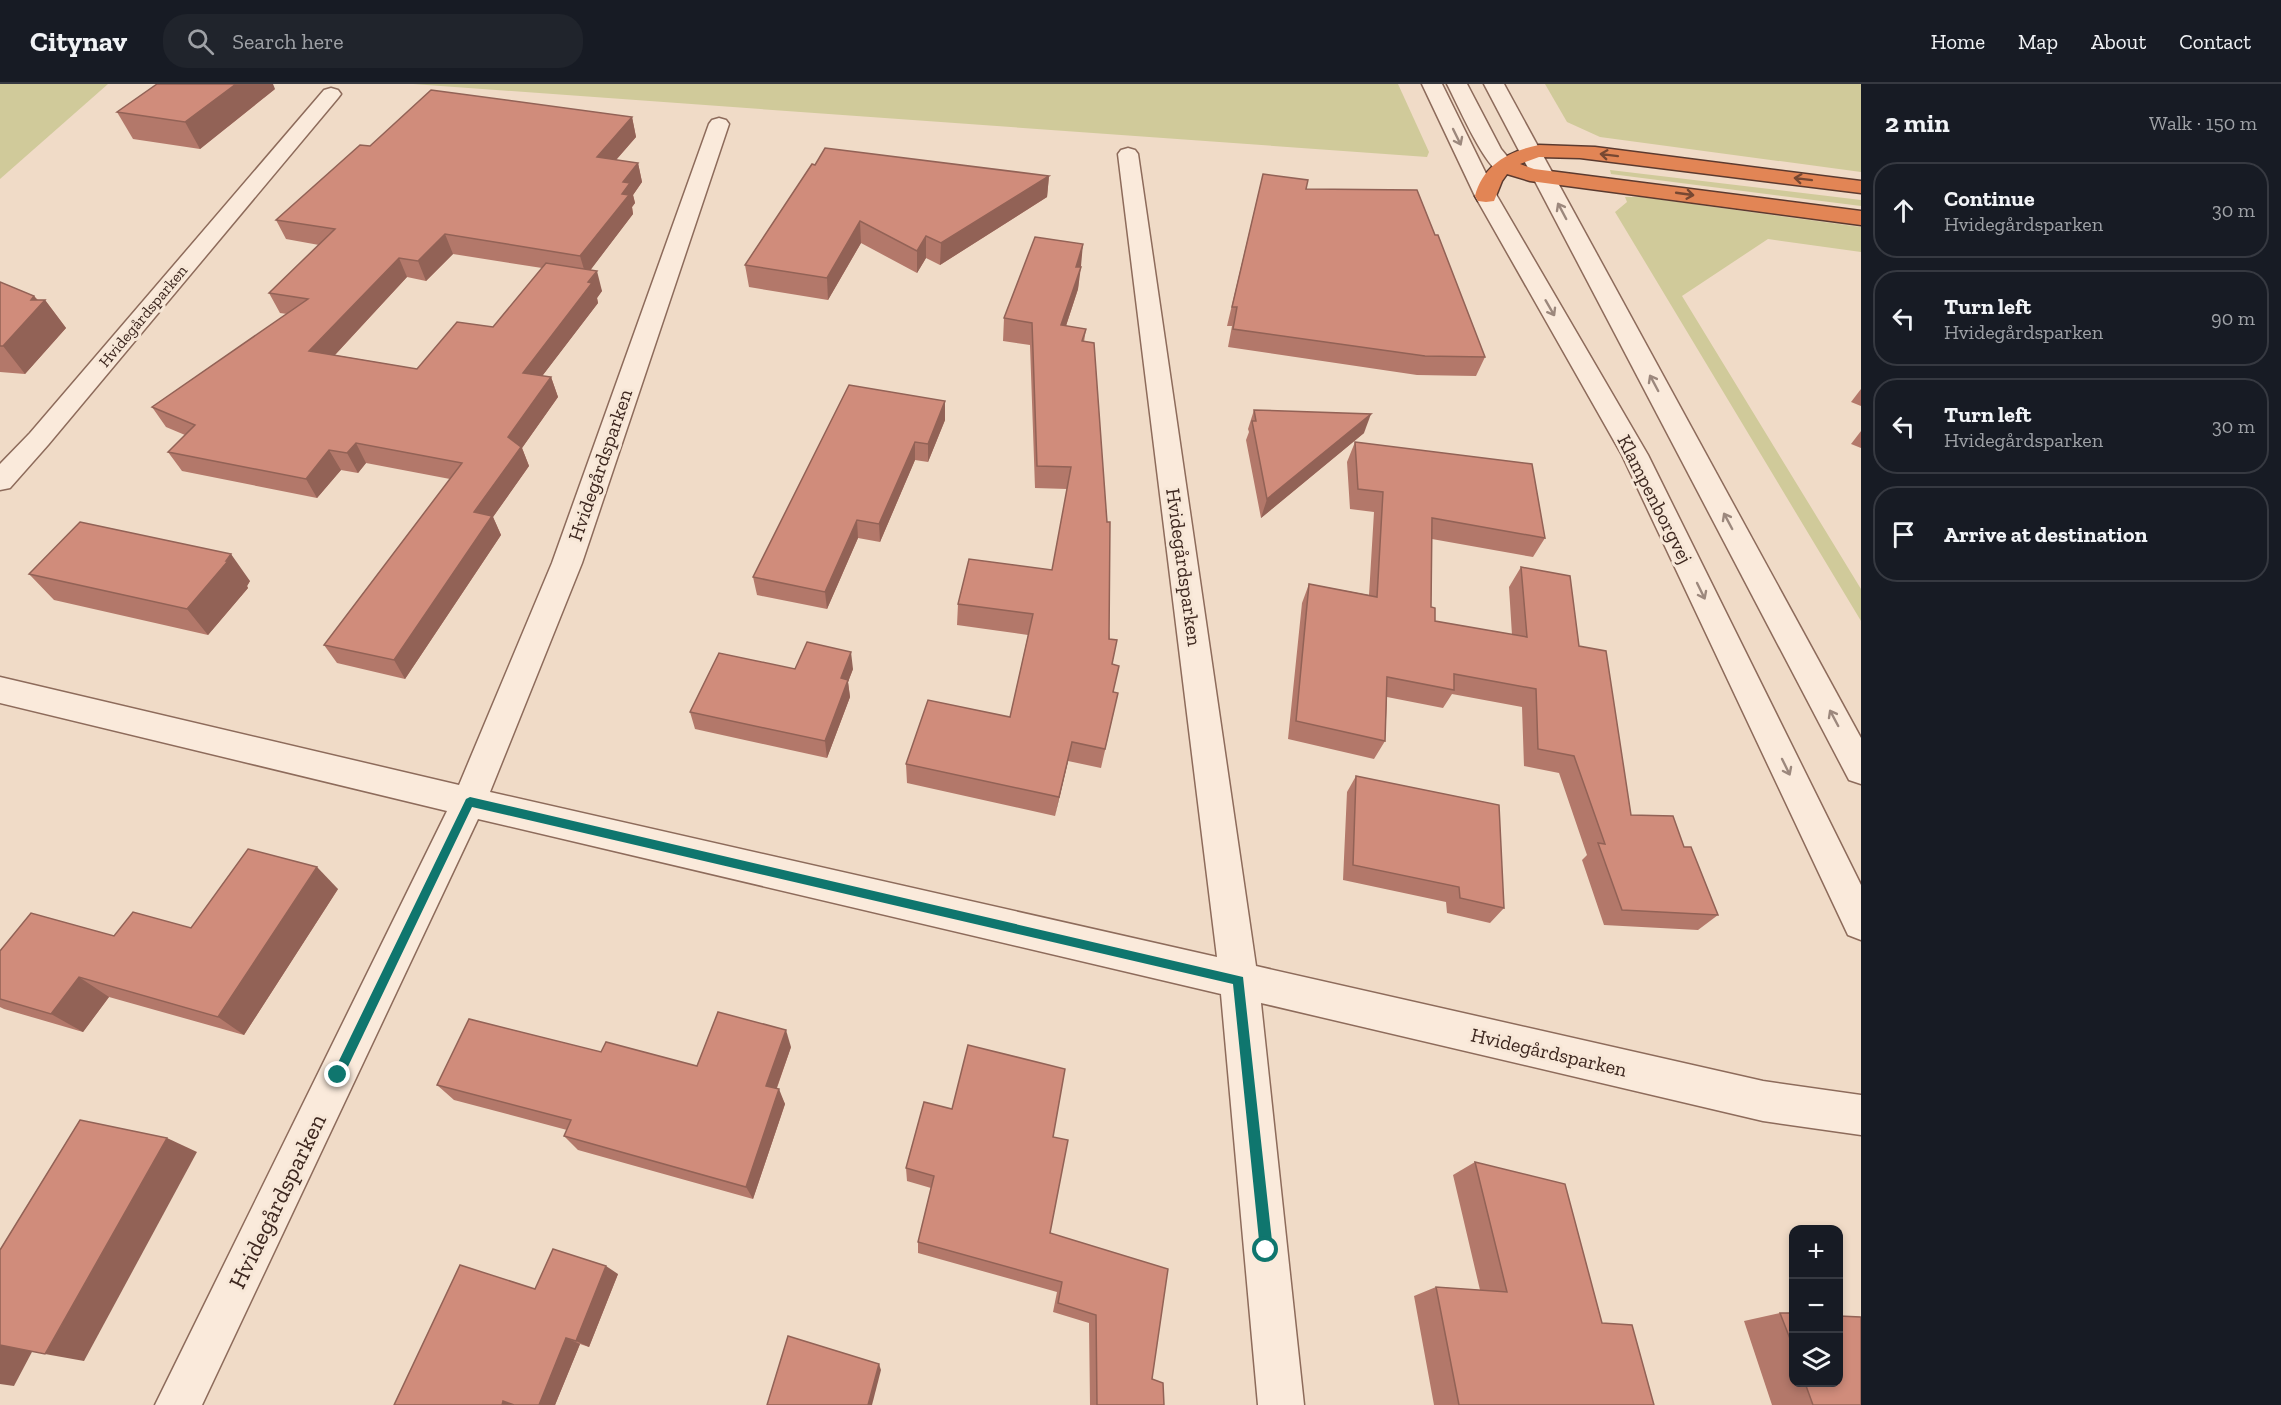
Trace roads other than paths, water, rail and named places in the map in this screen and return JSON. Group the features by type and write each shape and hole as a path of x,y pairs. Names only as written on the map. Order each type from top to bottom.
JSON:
{"highway":[{"path":"1486,196 1491,178 1505,166 1530,152 1596,154 1861,187"},
{"path":"1505,166 1530,175 1861,218"}],"street":[{"name":"Klampenborgvej","path":"1432,84 1486,196 1635,455 1861,923"},
{"path":"1457,84 1492,151 1505,166"},
{"path":"1494,84 1861,770"},
{"name":"Hvidegårdsparken","path":"0,481 39,439 331,94"},
{"name":"Hvidegårdsparken","path":"178,1405 470,802 567,563 719,124"},
{"name":"Hvidegårdsparken","path":"1128,154 1239,980 1281,1405"},
{"name":"Hvidegårdsparken","path":"0,690 470,802 1763,1101 1861,1115"}]}
